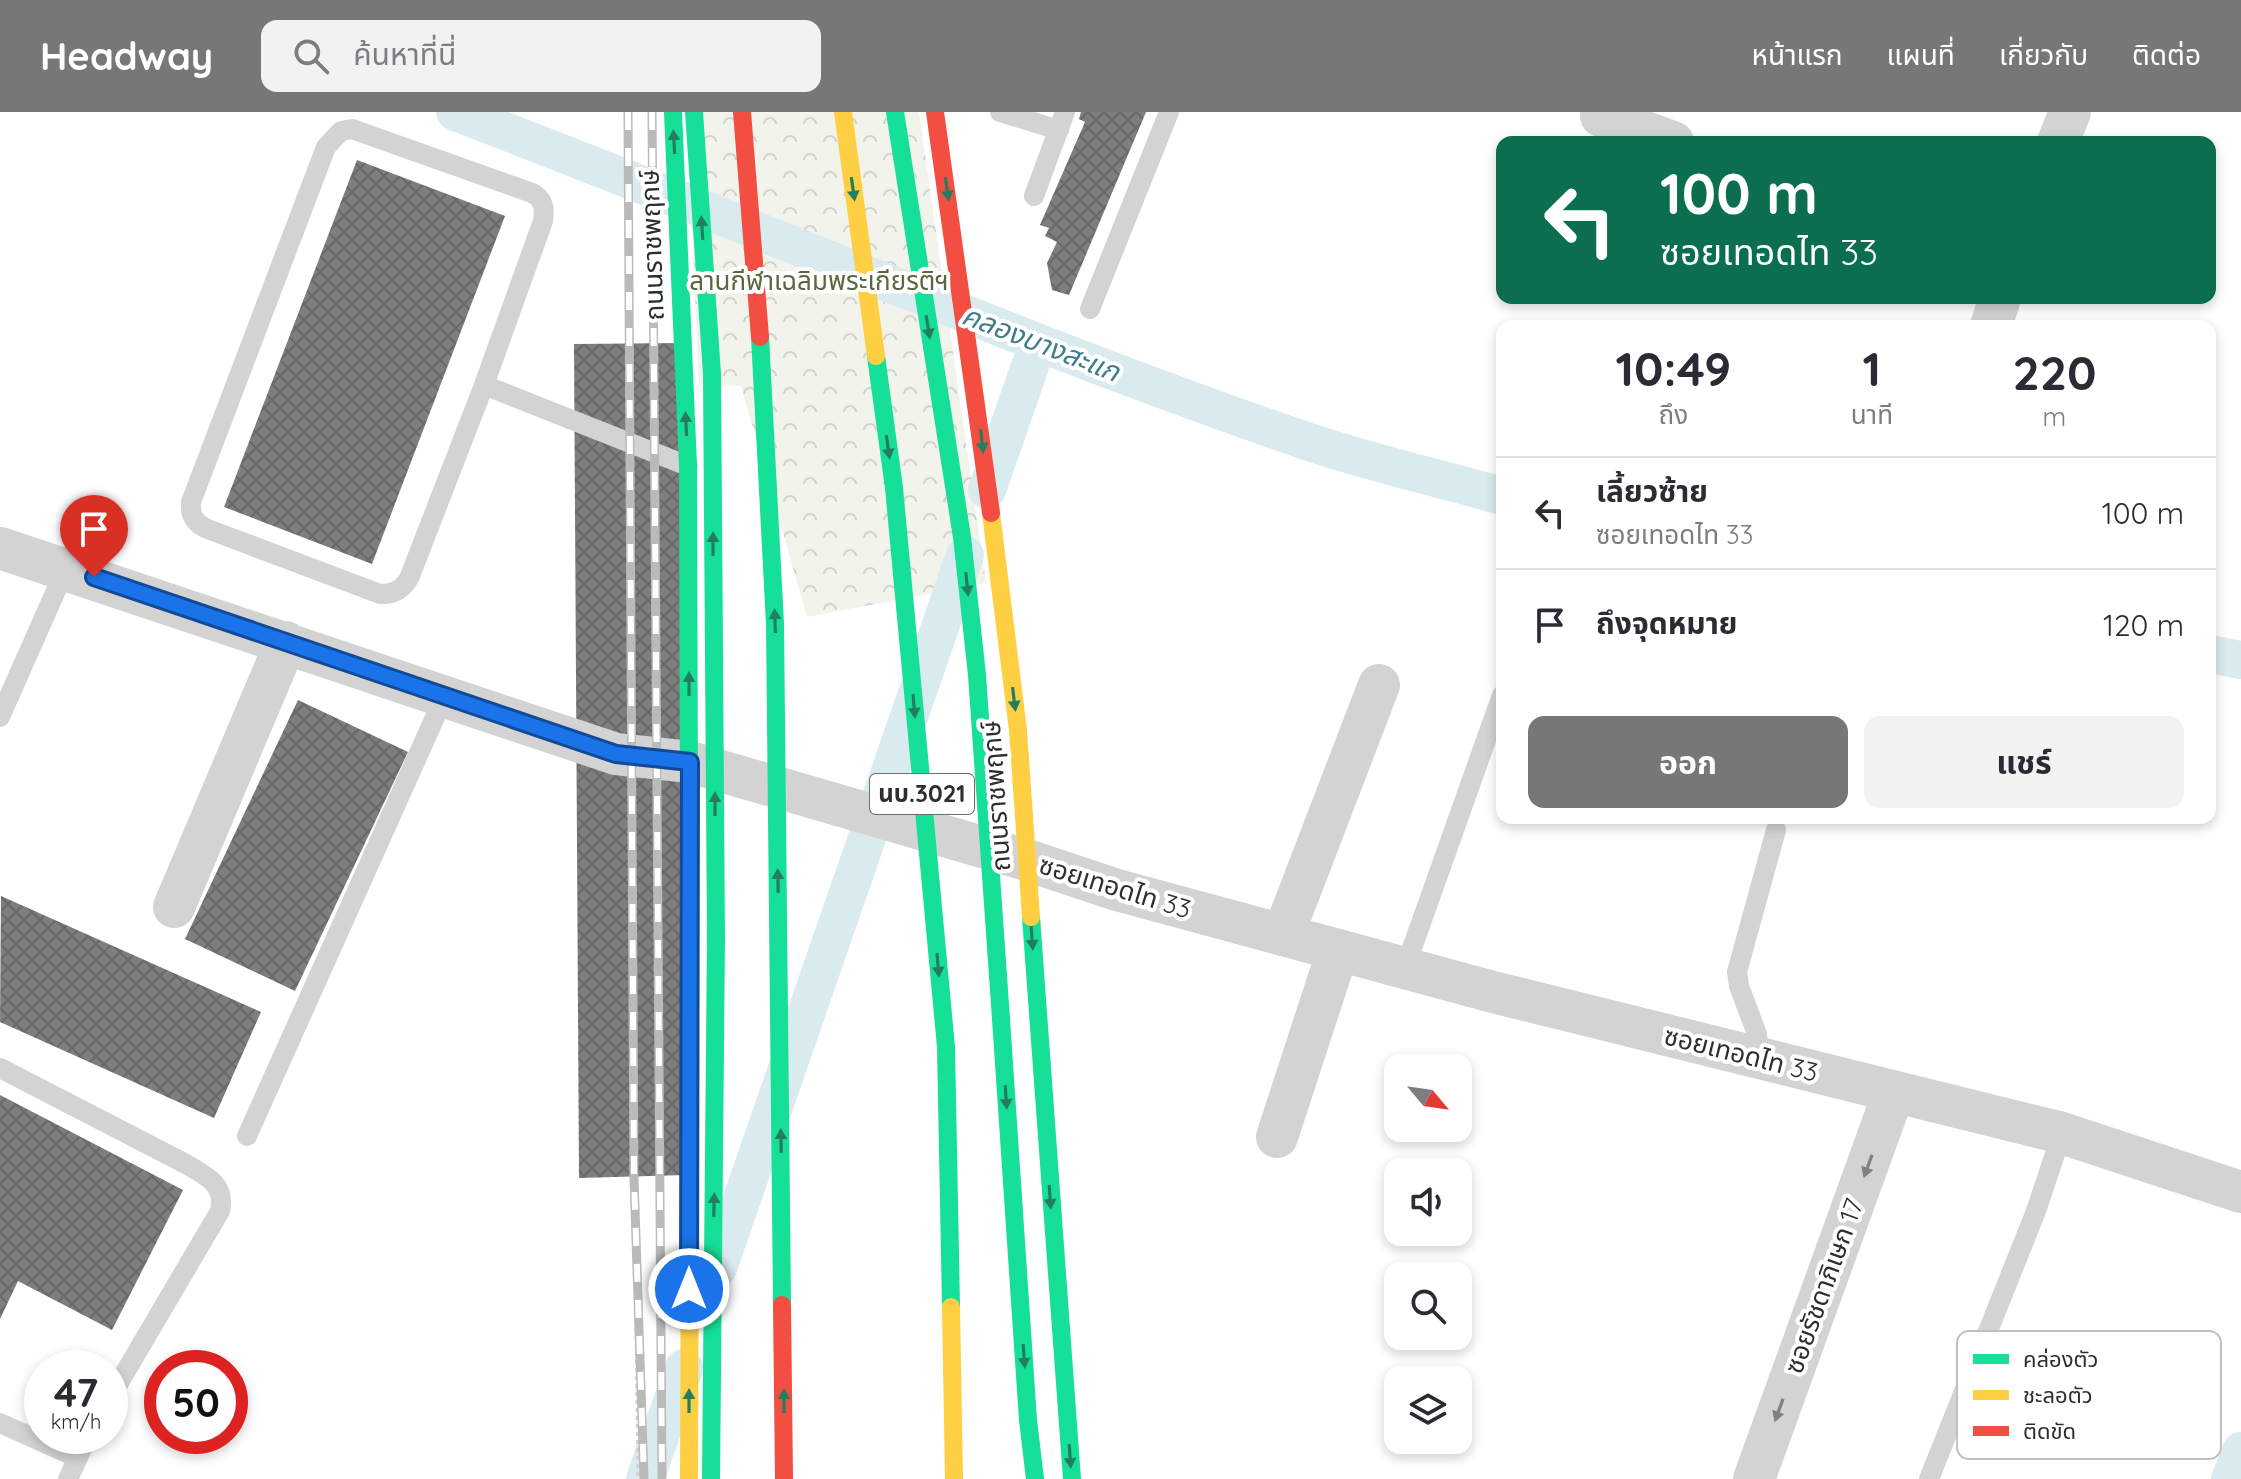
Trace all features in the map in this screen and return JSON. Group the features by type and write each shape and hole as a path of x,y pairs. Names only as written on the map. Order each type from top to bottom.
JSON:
{"main road":[{"name":"ถนนราชพฤกษ์","path":"673,112 688,466 689,1479"},
{"path":"694,112 712,374 716,938 711,1479"},
{"path":"742,112 757,273 775,624 784,1479"},
{"name":"นบ.3021","path":"843,112 894,488 946,1047 954,1479"},
{"path":"895,112 962,537 978,689 1028,1420 1029,1479"},
{"name":"ถนนราชพฤกษ์","path":"935,112 969,339 1018,730 1072,1479"},
{"path":"1028,1420 1035,1479"}],"street":[{"path":"2060,136 2070,112"},
{"path":"1598,123 1649,136"},
{"name":"ซอยเทอดไท 33","path":"0,548 616,754 690,762 1027,860 1117,890 1405,968 2062,1133 2241,1192"},
{"path":"174,907 286,642"},
{"path":"1283,935 1379,685"},
{"path":"1277,1137 1338,950"},
{"name":"ซอยรัชดาภิเษก 17","path":"1754,1479 1894,1092"}],"lane":[{"path":"1000,112 1062,121 1034,196"},
{"path":"1090,309 1169,112"},
{"path":"352,129 362,132 532,193 543,204 543,221 484,385 407,582 393,593 380,594 220,534 197,524 192,516 191,502 324,152 330,140 341,131 352,129"},
{"path":"484,385 688,466"},
{"path":"0,717 66,568"},
{"path":"247,1136 445,695"},
{"path":"1405,968 1496,712"},
{"path":"1759,1059 1757,1034 1737,972 1776,830"},
{"path":"0,1068 186,1164 215,1183 222,1195 220,1211 128,1367"},
{"path":"1988,1331 2036,1211 2062,1133"},
{"path":"1929,1479 1957,1409"},
{"path":"0,1423 78,1458"},
{"path":"68,1479 80,1454"}],"path":[{"path":"635,1176 639,1479"}],"green space":[{"name":"ลานกีฬาเฉลิมพระเกียรติฯ","path":"687,112 919,112 986,583 807,617 741,386 699,385"}],"building":[{"path":"1081,112 1146,112 1069,295 1052,290 1047,263 1057,242 1045,236 1049,228 1040,225 1085,122 1079,119"},
{"path":"357,160 505,216 372,564 224,507"},
{"path":"682,343 686,1175 579,1178 574,344"},
{"path":"298,700 408,752 295,991 185,939"},
{"path":"1,896 261,1012 214,1118 0,1022"},
{"path":"0,1095 183,1190 112,1330 18,1281 0,1319"}],"waterway":[{"name":"คลองบางสะแก","path":"455,112 987,323 1201,404 1333,450 1496,494"},
{"path":"987,490 1038,343"},
{"path":"718,1268 965,555"},
{"name":"คลองบางสะแก","path":"2216,655 2241,660"},
{"path":"645,1479 684,1368"},
{"path":"2230,1479 2241,1451"}],"railway":[{"path":"628,112 634,1178 644,1479"},
{"path":"652,112 662,1479"}],"traffic: fast":[{"path":"673,112 688,466 690,1161"},
{"path":"694,112 712,374 716,938"},
{"path":"895,112 962,537 977,675 1001,1019"},
{"path":"760,337 775,624 782,1305"},
{"path":"876,356 894,488 946,1047 951,1307"},
{"path":"1031,917 1072,1479"},
{"path":"711,1479 716,938"},
{"path":"1001,1019 1028,1420 1035,1479"}],"traffic: slow":[{"path":"843,112 876,356"},
{"path":"991,513 1018,730 1031,917"},
{"path":"689,1479 690,1161"},
{"path":"951,1307 954,1479"}],"traffic: jam":[{"path":"742,112 760,337"},
{"path":"935,112 991,513"},
{"path":"782,1305 784,1479"}],"route":[{"path":"94,577 616,754 690,762 689,1289"}]}
